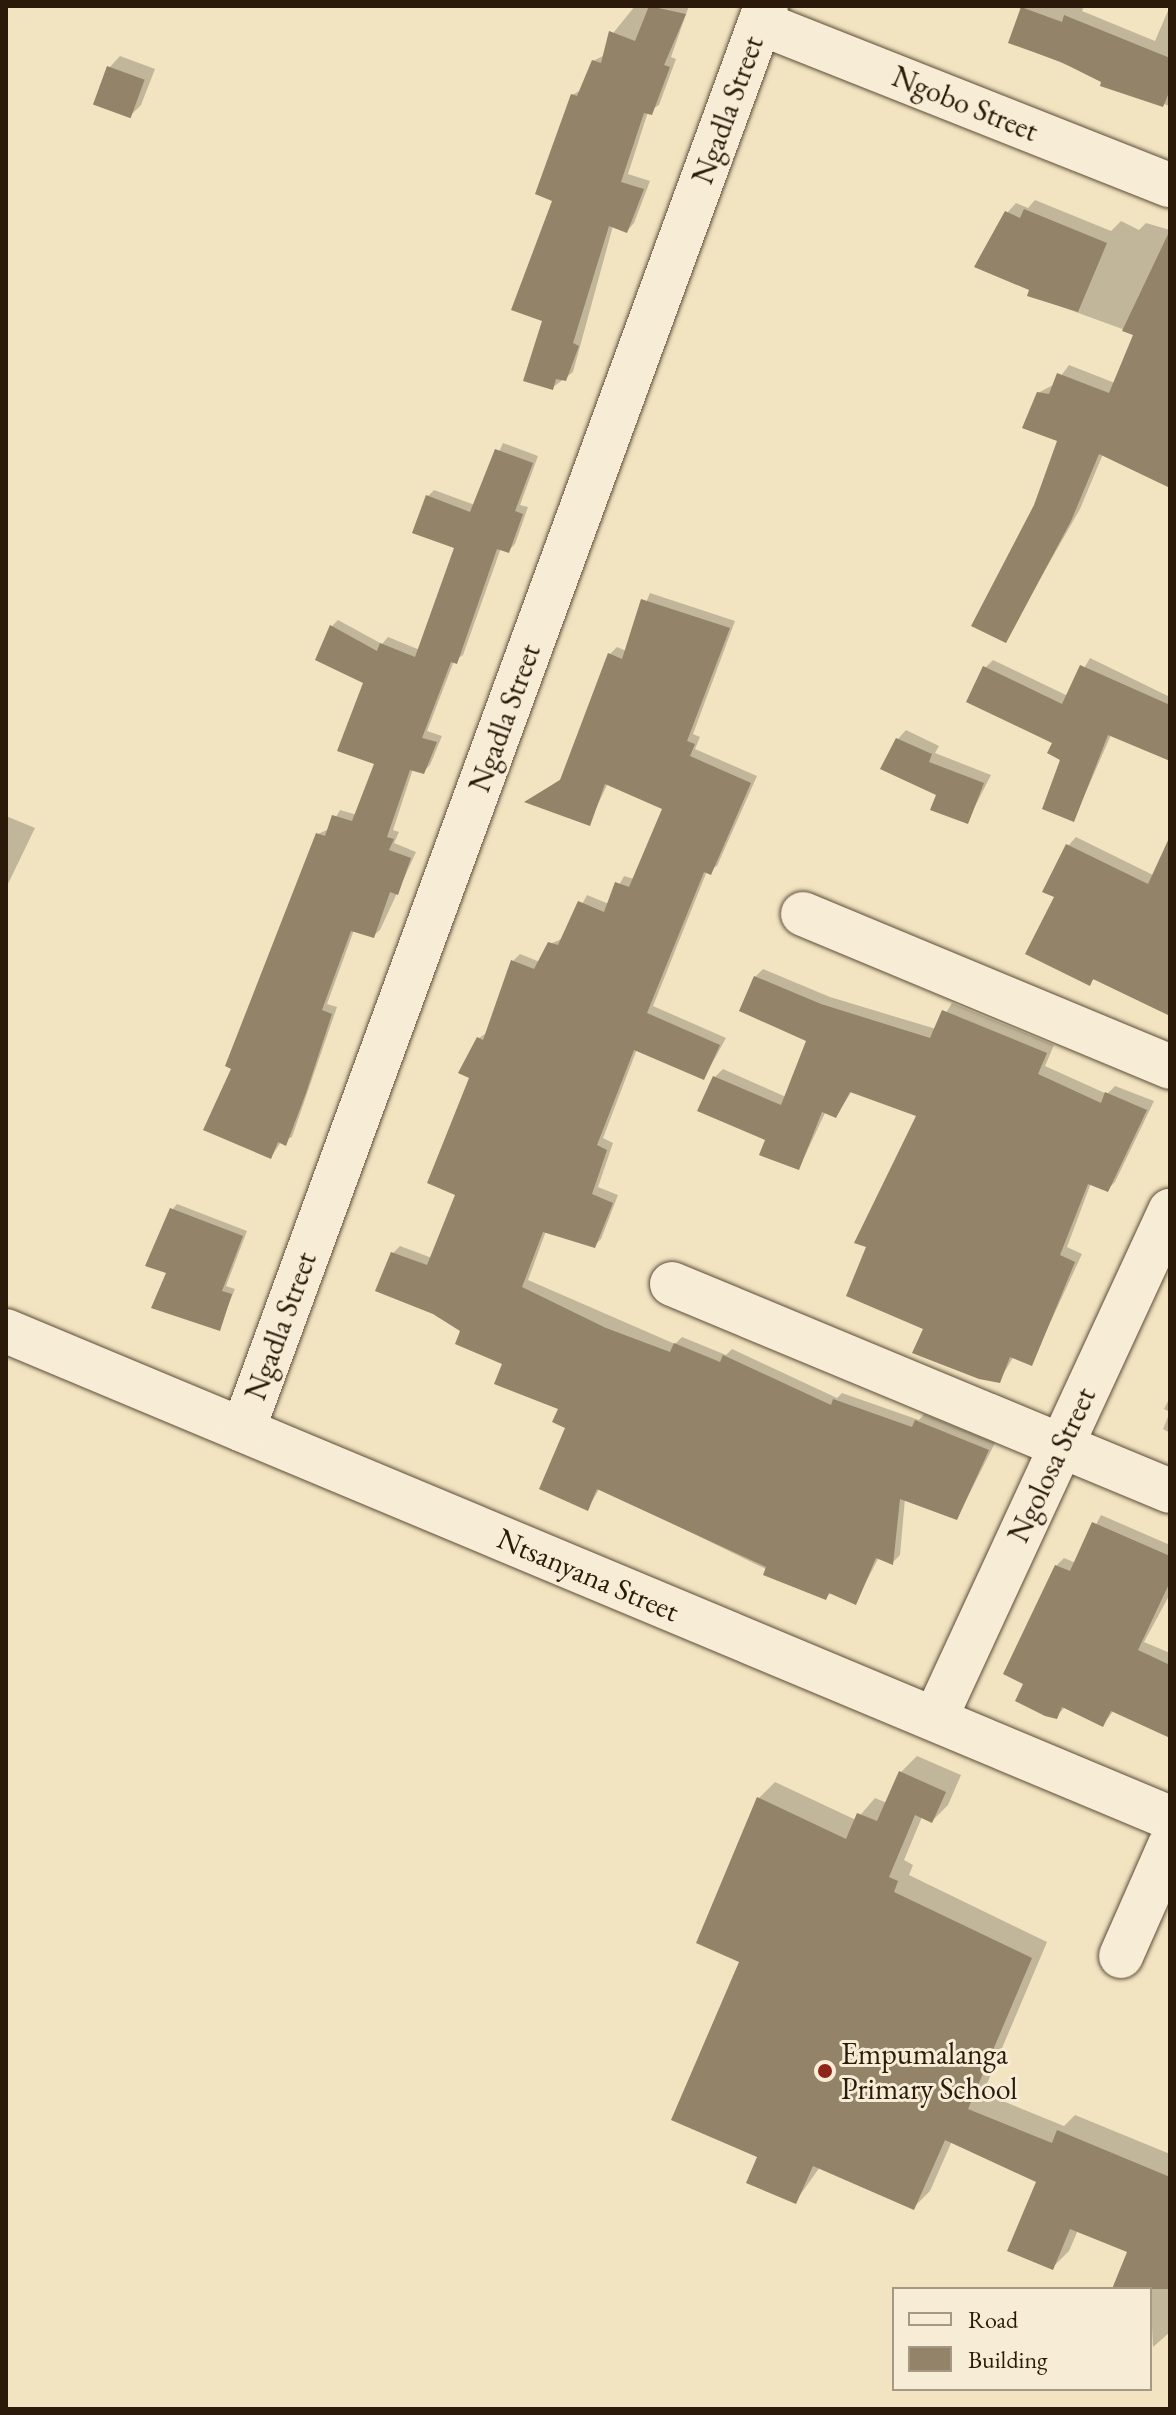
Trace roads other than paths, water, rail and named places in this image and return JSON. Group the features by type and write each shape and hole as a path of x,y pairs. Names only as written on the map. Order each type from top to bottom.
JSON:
{"street":[{"name":"Ngobo Street","path":"763,14 1170,185"},
{"name":"Ngadla Street","path":"243,1430 763,14"},
{"path":"803,914 1170,1067"},
{"name":"Ngolosa Street","path":"935,1719 1170,1211"},
{"path":"672,1284 1170,1491"},
{"name":"Ntsanyana Street","path":"6,1331 1170,1818"},
{"path":"1121,1956 1170,1845"}],"place":[{"name":"Empumalanga Primary School","path":"825,2071"}]}
